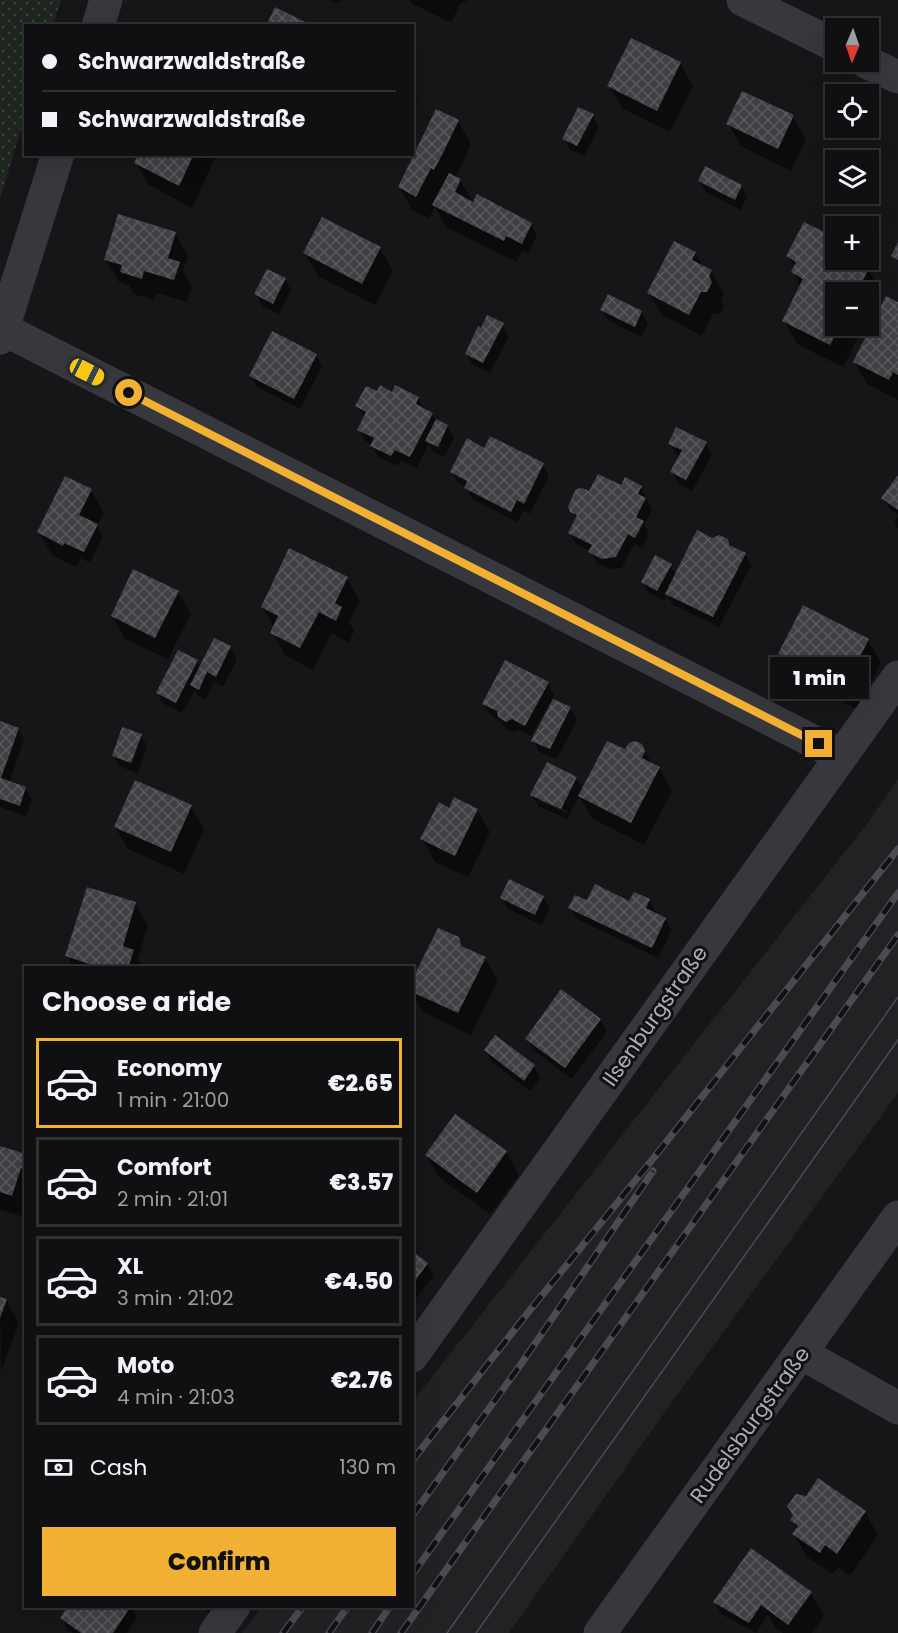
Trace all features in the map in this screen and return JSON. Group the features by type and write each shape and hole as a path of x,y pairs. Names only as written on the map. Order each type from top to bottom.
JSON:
{"street":[{"path":"99,24 106,0"},
{"path":"743,0 825,41"},
{"path":"879,68 898,77"},
{"path":"57,156 2,334 840,755"},
{"name":"Ilsenburgstraße","path":"414,1353 898,677"},
{"name":"Rudelsburgstraße","path":"600,1633 898,1217"},
{"path":"801,1353 898,1408"},
{"path":"215,1633 233,1608"}],"shaded area":[{"path":"0,0 61,0 53,24 24,24 24,119 0,199"},
{"path":"898,779 898,1093 662,1416 509,1633 242,1633 261,1608 414,1608 414,1400 866,825"}],"building":[{"path":"275,7 309,24 267,24"},
{"path":"631,38 681,62 657,111 607,86"},
{"path":"742,91 794,115 778,149 726,124"},
{"path":"578,107 594,114 577,146 562,139"},
{"path":"436,109 459,120 434,170 431,168 416,197 398,187"},
{"path":"137,156 193,156 179,186 134,163"},
{"path":"705,166 742,185 735,200 698,181"},
{"path":"449,173 461,179 455,192 473,202 477,194 532,223 522,244 506,236 504,241 432,205"},
{"path":"118,214 176,232 168,258 180,262 174,280 144,271 142,279 120,272 122,265 104,260"},
{"path":"322,217 381,247 362,284 303,253"},
{"path":"804,222 825,232 825,270 868,270 862,282 825,282 825,336 835,336 830,345 782,321 803,279 791,272 796,262 786,256"},
{"path":"674,241 696,252 692,260 712,270 709,276 712,282 707,292 701,292 689,315 647,293"},
{"path":"898,242 898,260 891,256"},
{"path":"267,269 286,278 273,304 254,294"},
{"path":"608,294 642,311 635,327 600,310"},
{"path":"886,296 898,302 898,375 893,372 889,380 853,362 866,336 879,336 879,310"},
{"path":"487,315 504,323 483,363 465,354 478,326 481,328"},
{"path":"272,331 317,354 294,399 249,376"},
{"path":"380,385 392,392 395,385 419,397 416,404 433,413 410,457 395,450 391,456 370,446 374,438 357,430 366,412 355,406 366,386 377,391"},
{"path":"436,419 448,425 438,447 425,441"},
{"path":"676,427 707,442 686,480 670,472 682,450 668,444"},
{"path":"490,436 544,463 524,504 517,500 511,512 464,488 467,481 450,472 467,438 484,448"},
{"path":"598,474 621,485 625,477 642,486 638,494 646,498 636,517 644,521 635,538 628,534 616,557 602,559 588,552 592,545 568,533 577,515 570,512 568,506 576,489 582,488 589,491"},
{"path":"898,475 898,510 881,498"},
{"path":"65,476 92,489 79,515 98,524 84,552 64,543 63,546 37,532"},
{"path":"697,530 712,538 719,535 728,539 729,545 746,553 713,617 665,594"},
{"path":"289,548 348,577 335,603 342,607 336,621 319,612 300,648 270,633 278,616 261,607"},
{"path":"655,555 672,564 657,591 641,582"},
{"path":"133,569 179,591 155,638 111,616"},
{"path":"803,605 869,639 844,687 778,654"},
{"path":"214,638 231,646 216,677 207,672 199,690 190,685"},
{"path":"178,650 198,660 176,703 156,693"},
{"path":"505,660 549,682 525,726 512,719 506,722 498,717 497,711 482,704"},
{"path":"553,699 571,707 550,749 531,741"},
{"path":"0,721 19,728 1,778 26,787 20,806 0,799"},
{"path":"122,727 142,734 131,763 112,756"},
{"path":"607,741 625,749 629,743 635,741 642,744 645,751 642,758 660,767 631,823 578,796"},
{"path":"547,762 577,777 561,809 530,795"},
{"path":"135,780 192,805 171,852 114,827"},
{"path":"454,797 478,809 455,856 420,839 439,802 449,808"},
{"path":"509,879 544,896 535,915 500,898"},
{"path":"595,884 629,901 634,892 650,899 646,908 666,918 652,948 568,908 575,895 587,900"},
{"path":"87,887 136,902 123,946 134,950 129,966 96,966 65,956"},
{"path":"438,928 459,937 461,946 486,957 458,1013 414,993 414,976"},
{"path":"561,989 601,1019 565,1068 525,1039"},
{"path":"495,1035 535,1065 524,1081 484,1050"},
{"path":"455,1114 507,1151 477,1193 425,1155"},
{"path":"0,1146 24,1153 24,1169 21,1168 12,1196 0,1192"},
{"path":"414,1252 428,1263 414,1282"},
{"path":"0,1297 7,1299 0,1318"},
{"path":"818,1478 866,1511 837,1554 825,1545 820,1553 792,1534 798,1526 790,1520 793,1515 787,1506 796,1494 806,1496"},
{"path":"751,1548 812,1592 788,1625 761,1605 749,1623 713,1602"},
{"path":"67,1608 130,1608 113,1633 81,1633 60,1618"}],"tram line":[{"path":"447,1633 898,997"},
{"path":"476,1633 898,1040"}],"railway":[{"path":"414,1458 898,849"},
{"path":"414,1572 898,893"},
{"path":"401,1633 898,935"},
{"path":"414,1513 521,1364 653,1171"},
{"path":"283,1633 302,1608"},
{"path":"329,1633 347,1608"},
{"path":"372,1633 389,1608"}],"route":[{"path":"129,393 819,744"}]}
